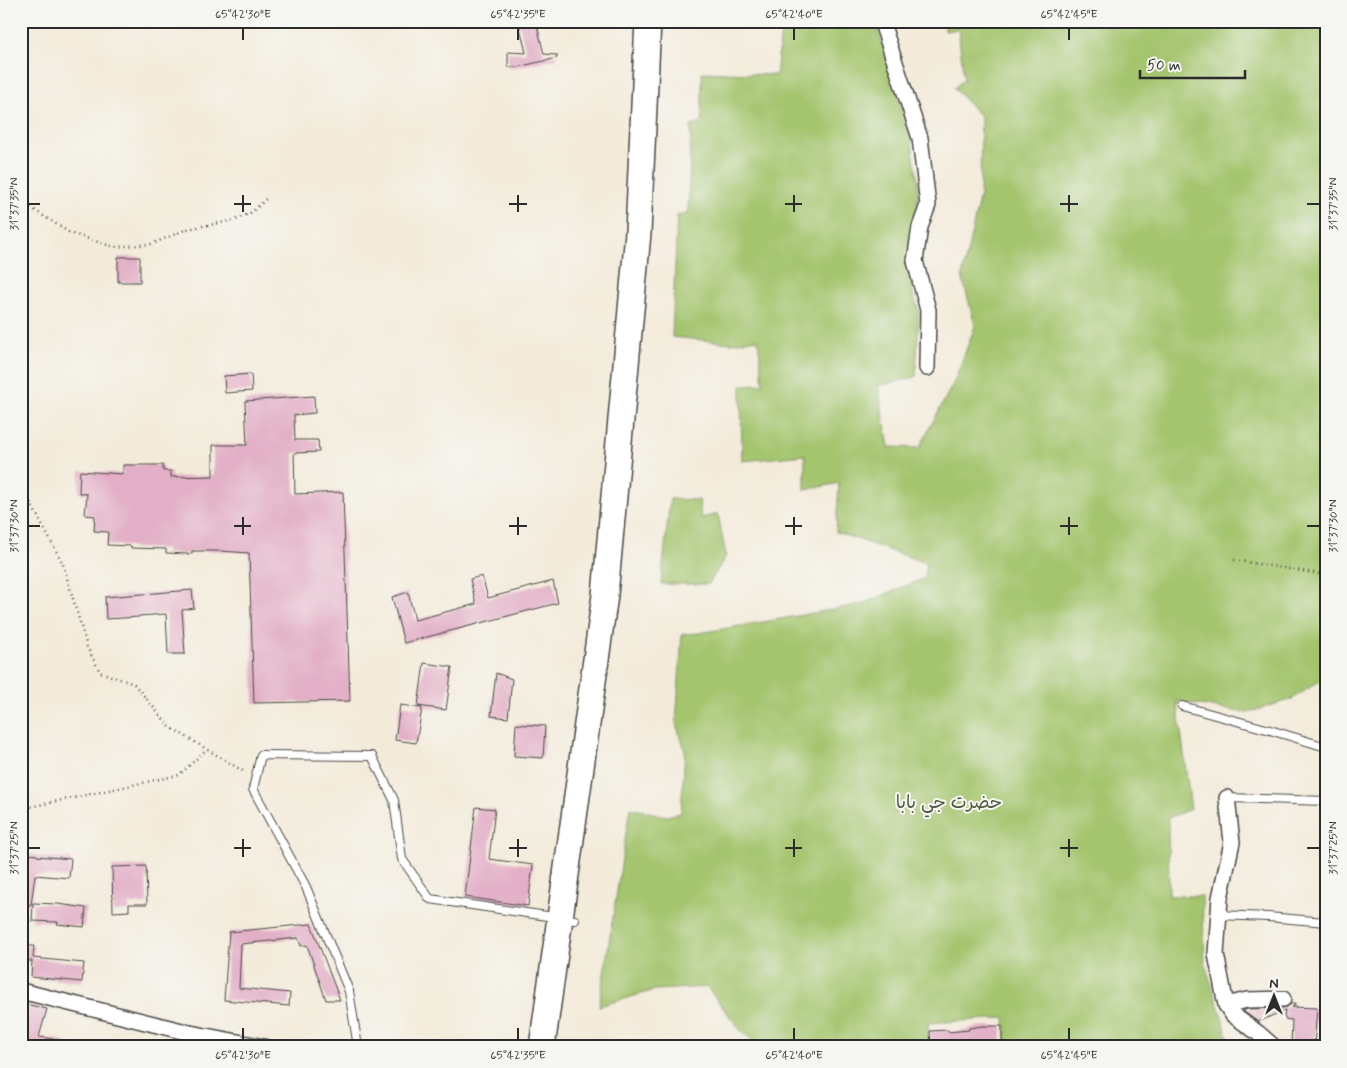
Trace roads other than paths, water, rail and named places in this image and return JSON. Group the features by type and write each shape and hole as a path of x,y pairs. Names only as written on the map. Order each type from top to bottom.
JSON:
{"main road":[{"path":"625,465 648,21"},
{"path":"542,1047 595,779 625,465 650,243 660,21"},
{"path":"556,1047 567,919"}],"street":[{"path":"881,21 920,138 928,205 920,227 915,260 928,310 927,368"},
{"path":"1227,798 1232,842 1220,898 1216,954 1226,1006 1233,1015 1274,1047"},
{"path":"21,991 190,1033 264,1047"},
{"path":"1226,1006 1248,1000 1283,999"}],"lane":[{"path":"1182,706 1326,747"},
{"path":"358,1047 349,991 306,888 253,789 261,755 372,756 394,800 402,859 430,899 567,919"},
{"path":"1227,798 1326,801"},
{"path":"1218,915 1326,922"}],"park label":[{"name":"حضرت جي بابا","path":"949,803"}]}
